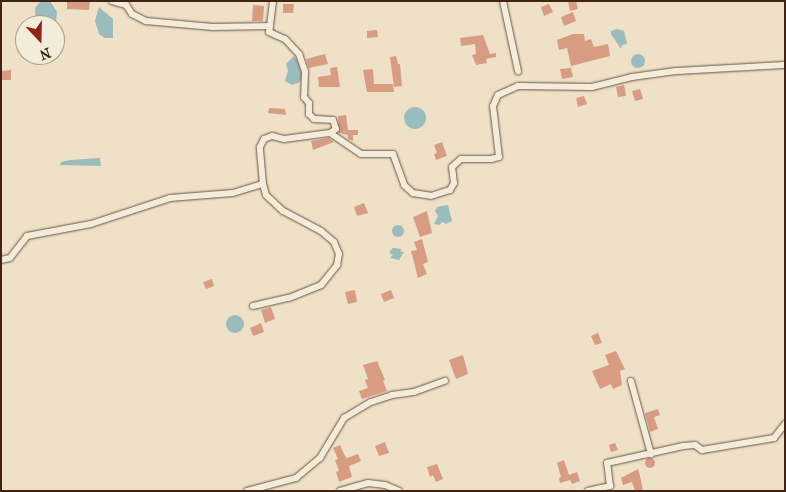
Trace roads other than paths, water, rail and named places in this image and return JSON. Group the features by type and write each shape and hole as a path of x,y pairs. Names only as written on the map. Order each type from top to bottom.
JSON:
{"street":[{"path":"112,1 126,5 132,14 146,21 213,27 270,26"},
{"path":"253,306 289,298 321,284 338,265 339,254 334,242 321,231 284,211 266,195 260,147 264,139 272,136 284,139 330,133 336,129 336,123 332,120 314,119 309,114 309,103 304,97 305,71 303,61 285,39 270,32 273,1"},
{"path":"503,1 518,71"},
{"path":"330,133 361,154 393,154 404,185 413,193 431,196 450,190 454,182 452,167 461,159 491,159 499,156 494,106 498,95 518,86 592,87 632,77 676,70 785,66"},
{"path":"1,260 10,258 27,236 91,224 170,198 233,193 264,184"},
{"path":"247,491 296,478 320,458 344,418 372,402 392,395 414,392 446,381"},
{"path":"631,381 651,454"},
{"path":"588,491 610,486 608,463 683,446 695,445 702,450 774,438 785,424"},
{"path":"340,491 368,483 385,485 399,491"}],"water":[{"path":"50,1 57,15 35,15 35,8 40,2"},
{"path":"99,7 113,19 113,38 105,38 99,34 95,21"},
{"path":"617,29 624,31 627,44 622,45 621,49 611,34 611,31"},
{"path":"635,54 641,54 645,61 641,68 635,68 631,64 631,58"},
{"path":"294,56 298,61 302,76 300,82 292,85 285,81 288,71 286,64"},
{"path":"415,107 423,110 426,118 423,126 415,129 407,126 404,118 407,110"},
{"path":"100,158 101,166 60,165 61,162 70,160"},
{"path":"448,205 452,221 446,224 443,222 439,225 434,224 438,216 435,211 437,207"},
{"path":"396,225 400,225 404,231 400,237 396,237 392,233 392,229"},
{"path":"393,248 402,249 400,251 404,252 399,260 390,258 393,254 390,254 390,251"},
{"path":"235,315 241,318 244,324 241,330 235,333 229,330 226,324 229,318"}]}
